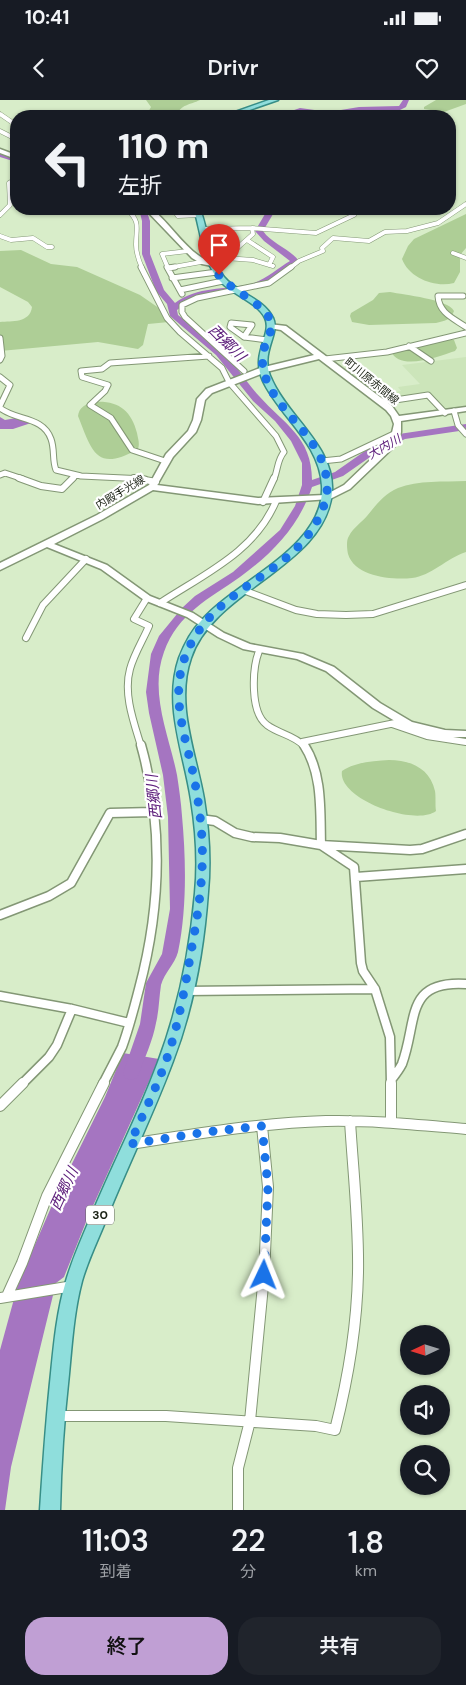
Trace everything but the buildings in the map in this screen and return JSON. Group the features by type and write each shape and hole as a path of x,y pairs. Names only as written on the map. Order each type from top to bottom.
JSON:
{"main road":[{"path":"245,110 275,100"},
{"path":"156,215 200,262 216,269"},
{"path":"199,215 216,269 223,281 262,310 270,319 272,326 263,349 263,370"},
{"name":"町川原赤間線","path":"272,326 283,328 323,357 382,402 398,419 466,409"},
{"name":"内殿手光線","path":"0,567 100,517 154,484 165,461 192,432 197,420 198,404 204,395 216,387 245,374 323,357"},
{"name":"30","path":"50,1510 55,1416 66,1287 79,1265 167,1059 185,991 203,880 200,819 196,789 178,701 183,662 204,623 243,590 277,566 302,542 316,523 327,497 326,477 322,461 310,438 278,398 263,370"},
{"path":"154,484 263,502 327,497 348,487 396,437 398,419"},
{"path":"47,544 104,566 147,598 190,615 247,648 299,656 330,669 396,723 434,732 466,734"}],"street":[{"path":"6,125 10,125"},
{"path":"0,215 10,205 10,182"},
{"path":"1,195 9,194"},
{"path":"133,215 138,224 136,247 141,266 167,318 222,368 230,382 276,436 284,452 279,458 277,472 263,502"},
{"path":"204,230 235,227 316,233 352,215"},
{"path":"245,374 185,316 182,312 182,305 197,298 232,289 254,287 268,283 299,261 323,251 322,248 334,238 366,242 385,232 408,231 438,223 450,215"},
{"path":"227,257 253,234 253,228"},
{"path":"0,236 11,240 33,238 52,248"},
{"path":"212,257 253,260 271,266 273,257 247,240"},
{"path":"188,251 161,252 172,278 181,292 223,281"},
{"path":"453,253 466,258"},
{"path":"168,268 200,262"},
{"path":"172,278 216,269"},
{"path":"463,296 438,296 438,304 446,314 466,327"},
{"path":"323,357 378,353 466,333"},
{"path":"244,337 267,340"},
{"path":"0,338 2,356 0,360"},
{"path":"193,341 207,338"},
{"path":"409,346 431,361"},
{"path":"165,461 132,450 111,416 106,411 90,405 106,390 108,384 102,381 86,379 82,377 81,371 102,369 110,363 209,356"},
{"path":"0,378 10,385 0,407 6,412 27,417 44,428 54,444 54,465 56,470 100,478 132,476 154,484"},
{"path":"382,402 428,395 449,412 466,434"},
{"path":"322,461 340,459 396,437"},
{"path":"0,475 5,474 41,486 62,489 76,475"},
{"path":"163,604 244,548 267,524 279,501"},
{"path":"26,638 30,627 52,594 86,559"},
{"path":"243,590 296,610 317,614 346,615 373,614 466,585"},
{"path":"6,1297 22,1263 47,1196 122,1046 151,931 157,895 158,854 144,758 136,729 128,683 149,626 134,619 147,598"},
{"path":"259,651 254,661 257,713 262,722 302,742 314,765 318,782 321,846"},
{"path":"302,742 396,723 396,728 450,742 466,742"},
{"path":"0,915 48,896 71,883 110,813 153,812"},
{"path":"200,819 215,821 235,832 252,836 280,838 321,846 355,846 410,850 422,849 466,834"},
{"path":"321,846 349,862 354,867 359,952 363,971 374,989 390,1037 391,1122"},
{"path":"356,877 466,870"},
{"path":"391,1080 401,1065 415,1006 435,986 446,983 466,984"},
{"path":"185,991 374,989"},
{"path":"0,996 72,1009 129,1023"},
{"path":"0,1106 49,1058 57,1045 72,1009"},
{"path":"130,1144 206,1132 262,1126 350,1121 391,1122 466,1129"},
{"path":"55,1416 166,1416 316,1426 335,1430 341,1409 352,1334 358,1273 350,1121"},
{"path":"238,1510 238,1468 250,1421 264,1275 268,1187 262,1126"},
{"path":"6,1297 66,1287"}],"shaded area":[{"path":"146,100 200,100 179,110 149,110 151,107"},
{"path":"436,100 466,100 466,104 450,110 431,110 424,109 424,107"},
{"path":"466,214 466,248 460,255 460,272 454,283 431,283 417,276 405,266 402,259 408,246 414,239"},
{"path":"21,250 51,264 77,267 140,295 166,313 169,322 148,324 143,345 138,349 98,342 0,351 0,322 24,319 31,312 32,307 28,302 0,287 0,251"},
{"path":"390,292 443,303 454,311 449,318 436,323 369,325 352,322 351,313 373,300 379,293"},
{"path":"445,337 454,340 457,348 455,351 430,359 411,362 402,361 395,357 391,351 393,348 432,338"},
{"path":"466,357 466,407 444,410 429,394 383,400 376,395 401,391 398,387 420,384 402,365"},
{"path":"93,402 110,403 122,408 127,413 137,433 138,449 113,459 97,455 87,439 78,416 81,408"},
{"path":"466,481 466,552 426,574 412,578 375,575 358,568 352,562 348,554 348,538 355,528 389,493 406,485"},
{"path":"389,760 411,764 429,776 435,791 436,811 426,815 412,815 379,808 352,791 344,781 342,771 347,768 365,762"}],"water":[{"path":"0,417 5,420 16,418 31,423 13,429 0,429"},
{"path":"123,1053 159,1059 88,1217 64,1277 56,1283 11,1467 5,1510 0,1510 0,1350 17,1288 27,1263 56,1196 105,1097"}],"waterway":[{"path":"353,110 400,108 404,106 406,100"},
{"name":"西郷川","path":"0,155 10,158"},
{"name":"西郷川","path":"144,215 146,221 146,254 160,291 171,303 174,316 219,353 256,399 278,419 296,440 307,463 307,485"},
{"path":"174,308 186,299 208,291 250,287 260,284 295,261 287,253 266,240 259,231 268,215"},
{"name":"大内川","path":"307,485 339,474 369,453 403,436 466,427"},
{"name":"西郷川","path":"131,1073 148,1024 154,983 170,954 177,909 175,817 170,775 155,713 152,692 157,654 165,636 186,610 199,598 237,574 284,532 300,506 307,485"}],"route":[{"path":"219,275 223,281 262,310 270,319 272,326 263,349 263,370 284,407 310,438 320,454 325,473 327,497 316,523 302,542 277,566 226,602 204,623 183,662 180,672 178,701 196,789 202,840 203,880 185,991 177,1024 167,1059 130,1144 206,1132 262,1126 268,1187 264,1275"}]}
